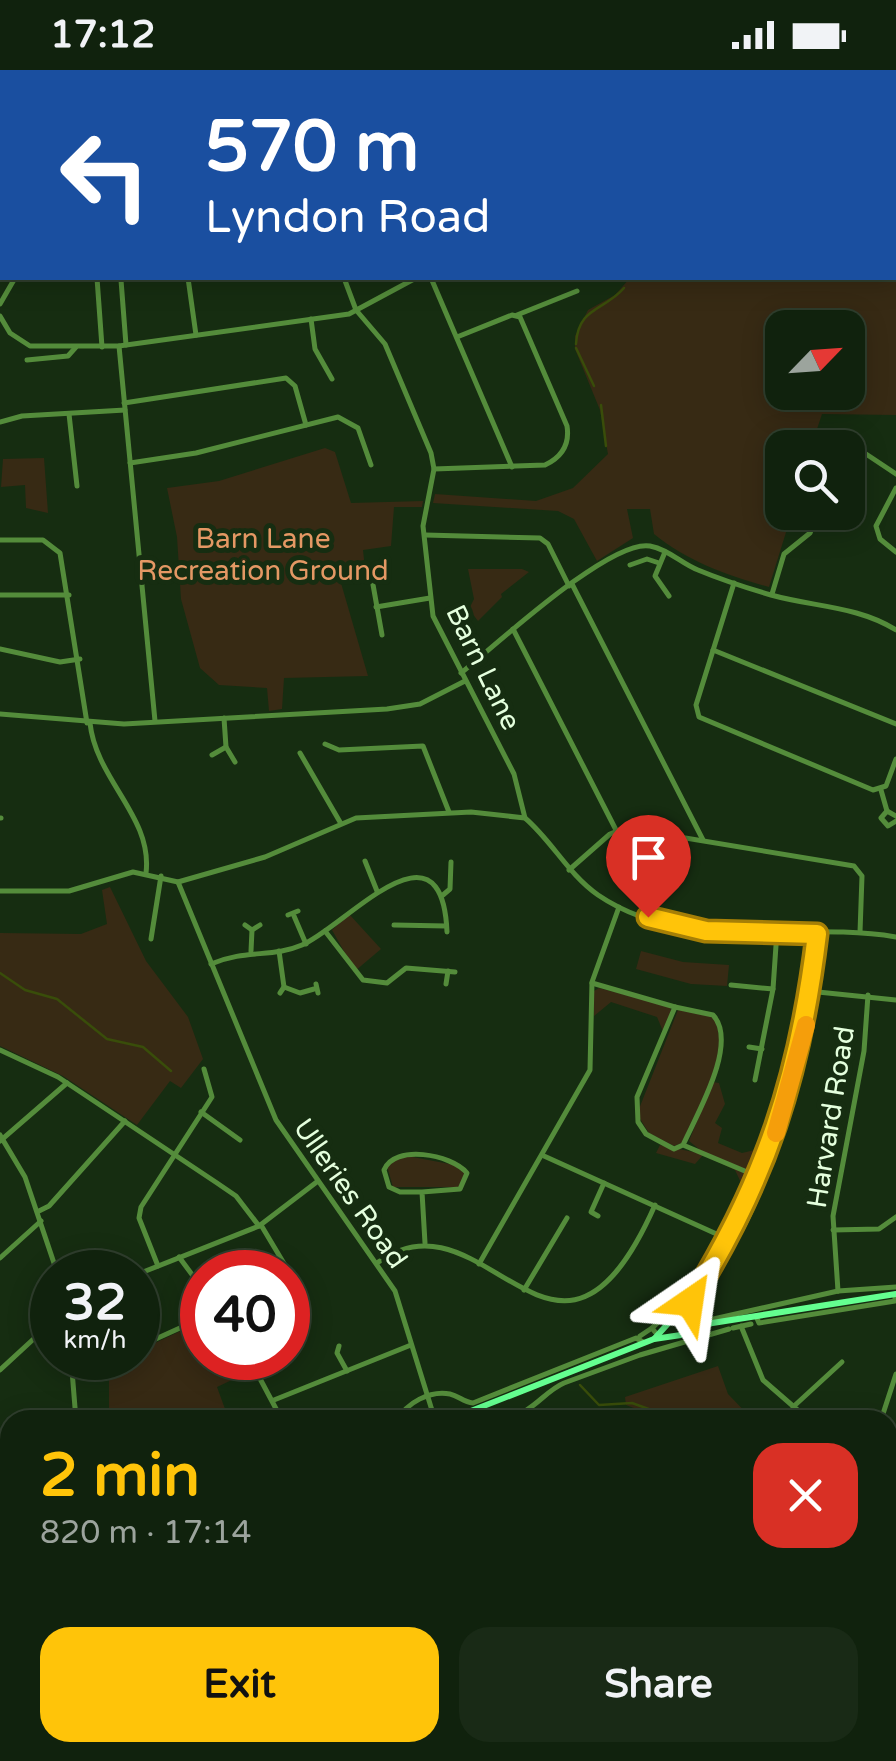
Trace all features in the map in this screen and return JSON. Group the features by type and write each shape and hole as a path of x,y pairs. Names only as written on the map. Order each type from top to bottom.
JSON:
{"main road":[{"path":"652,1336 681,1335 687,1327 758,1320 834,1296 896,1292"},
{"path":"469,1410 652,1336 672,1318 680,1316 687,1327"},
{"path":"667,1326 673,1335"}],"street":[{"path":"0,304 14,280"},
{"path":"97,280 102,347"},
{"path":"121,280 124,407 155,722"},
{"path":"188,280 196,335"},
{"path":"345,280 356,310 384,344 434,470 555,461 566,447 568,433 516,315"},
{"path":"0,316 10,332 27,345 102,347 356,310 412,280"},
{"path":"432,280 512,467"},
{"path":"457,337 577,291"},
{"path":"310,319 328,377"},
{"path":"27,360 68,356 76,347"},
{"path":"0,422 12,417 124,407 286,378 295,386 306,425"},
{"path":"68,414 77,486"},
{"path":"130,463 196,454 338,418 352,422 361,432 370,465"},
{"path":"865,453 896,474"},
{"name":"Barn Lane","path":"434,470 424,535 436,626 516,780 524,818"},
{"path":"896,488 876,526 880,540 896,552"},
{"path":"772,595 784,554 811,530"},
{"path":"424,535 540,538 548,544 704,842"},
{"path":"0,540 43,540 54,546 63,560 89,723 106,776 143,836 146,873"},
{"path":"462,673 570,585 633,547 665,552 696,570 772,595 865,614 895,627"},
{"path":"665,552 658,563 656,581 669,596"},
{"path":"630,565 647,559 658,563"},
{"path":"372,579 382,635"},
{"path":"734,582 696,705 699,717 881,790"},
{"path":"0,595 69,595"},
{"path":"376,607 430,598"},
{"path":"514,630 616,830"},
{"path":"0,649 60,662 80,659"},
{"path":"712,650 896,724"},
{"path":"0,714 89,723 155,722 409,707 466,681"},
{"path":"224,718 226,747 234,762"},
{"path":"325,744 339,750 426,748 449,812"},
{"path":"212,755 226,747"},
{"path":"300,753 340,822"},
{"path":"887,810 881,815 883,824 896,818 887,810 881,790 896,758"},
{"path":"0,891 70,891 119,875 146,873 178,882 276,853 340,822 449,812 524,818 569,870 619,907 687,928 860,932 896,937"},
{"path":"682,837 693,822"},
{"path":"569,870 616,830 854,866 862,876 860,932"},
{"path":"443,895 455,873 451,862"},
{"path":"369,865 377,891"},
{"path":"151,940 161,876"},
{"path":"211,964 250,952 278,952 306,944 377,891 406,879 419,879 443,895 447,929 393,925"},
{"name":"Ulleries Road","path":"178,882 276,1120 395,1292 431,1410"},
{"path":"479,1264 590,1070 592,982 619,907"},
{"path":"293,914 306,944"},
{"path":"250,952 248,927 260,926"},
{"path":"326,931 363,980 387,982 406,968 452,971 446,984"},
{"path":"753,1076 773,989 777,932"},
{"path":"680,1316 693,1304 745,1224 784,1130 813,1002 820,947 817,934"},
{"path":"756,1175 784,1088 804,1001 809,950 820,947"},
{"path":"278,952 282,990 300,993 316,989"},
{"path":"592,982 713,1015 724,1038 714,1074 683,1146"},
{"path":"693,1304 786,1104 818,992 816,982"},
{"path":"731,985 773,989"},
{"path":"818,992 896,1000"},
{"name":"Harvard Road","path":"834,1296 833,1230 864,1052 868,996"},
{"path":"676,1007 638,1097 636,1114 646,1134 674,1149 683,1146 756,1175"},
{"path":"749,1046 762,1049"},
{"path":"0,1050 66,1082 236,1196 275,1250"},
{"path":"152,1250 139,1218 141,1206 212,1095 204,1069"},
{"path":"50,1250 39,1211 1,1138 66,1082"},
{"path":"201,1112 229,1128 240,1140"},
{"path":"39,1211 49,1206 126,1122"},
{"path":"402,1153 451,1162 467,1172 460,1189 422,1192 400,1192 388,1185 384,1170 393,1156 402,1153"},
{"path":"543,1156 725,1238"},
{"path":"160,1265 260,1226 318,1181"},
{"path":"598,1216 591,1212 604,1182"},
{"path":"422,1192 426,1243"},
{"path":"377,1263 403,1247 426,1243 452,1249 524,1290 564,1301 606,1286 630,1258 655,1205"},
{"path":"524,1290 567,1218"},
{"path":"833,1230 879,1229 896,1218"},
{"path":"0,1258 40,1221"},
{"path":"535,1384 638,1337 652,1336 725,1238"},
{"path":"758,1320 895,1301 896,1292"},
{"path":"693,1304 698,1315 709,1320 834,1296"},
{"path":"525,1410 541,1404 554,1388 640,1355 751,1324"},
{"path":"741,1326 764,1380 796,1410"},
{"path":"638,1337 652,1336"},
{"path":"0,1370 30,1341"},
{"path":"274,1400 411,1344"},
{"path":"339,1346 338,1357 347,1372"},
{"path":"793,1408 842,1362"},
{"path":"884,1410 896,1374"},
{"path":"73,1380 75,1410"},
{"path":"262,1380 278,1410"},
{"path":"404,1410 427,1397 447,1393 466,1404 481,1404"}],"green space":[{"path":"628,280 896,280 896,415 822,414 817,430 765,430 765,530 787,530 769,587 708,566 667,544 654,534 650,509 627,509 633,538 597,561 574,519 558,511 433,503 435,494 536,501 573,488 608,454 600,410 575,349 575,336 588,310 615,295"},
{"name":"Barn Lane Recreation Ground","path":"325,448 335,452 351,503 423,501 422,507 394,507 391,546 363,550 366,578 341,583 368,676 284,678 282,709 269,711 267,688 219,685 200,668 181,599 177,537 167,488 219,481"},
{"path":"44,458 48,513 26,508 25,485 1,487 3,459"},
{"path":"468,569 529,572 501,594 478,621 469,609 474,599"},
{"path":"110,887 146,961 188,1017 203,1059 181,1088 170,1081 137,1125 63,1076 0,1046 0,933 81,934 107,924 102,890"},
{"path":"349,914 381,949 355,971 332,930"},
{"path":"641,951 683,962 729,965 727,986 691,984 636,969"},
{"path":"599,988 668,1006 672,1011 665,1036 657,1017 611,1002 594,1016 594,991"},
{"path":"678,1010 713,1017 719,1047 704,1097 682,1143 674,1146 649,1133 637,1114"},
{"path":"713,1082 719,1083 725,1104 715,1123 722,1128 718,1143 742,1153 759,1149 743,1187 735,1170 703,1155 695,1164 656,1153 660,1145 698,1153 699,1149 689,1141"},
{"path":"402,1155 455,1165 465,1174 460,1187 393,1187 387,1166"},
{"path":"180,1331 180,1380 232,1380 217,1387 225,1410 109,1410 109,1380 160,1380 160,1341"},
{"path":"718,1366 728,1394 743,1410 639,1410 626,1405 625,1397"}],"waterway":[{"path":"576,344 587,316 624,288"},
{"path":"576,348 594,386"},
{"path":"601,405 606,446"},
{"path":"0,973 25,990 57,999 107,1039 143,1047 171,1071"},
{"path":"580,1385 599,1405 632,1403 651,1410"}],"slow traffic":[{"path":"776,1133 806,1025"}],"route":[{"path":"648,917 706,931 817,934 805,1030 786,1104 747,1204 690,1302"}]}
